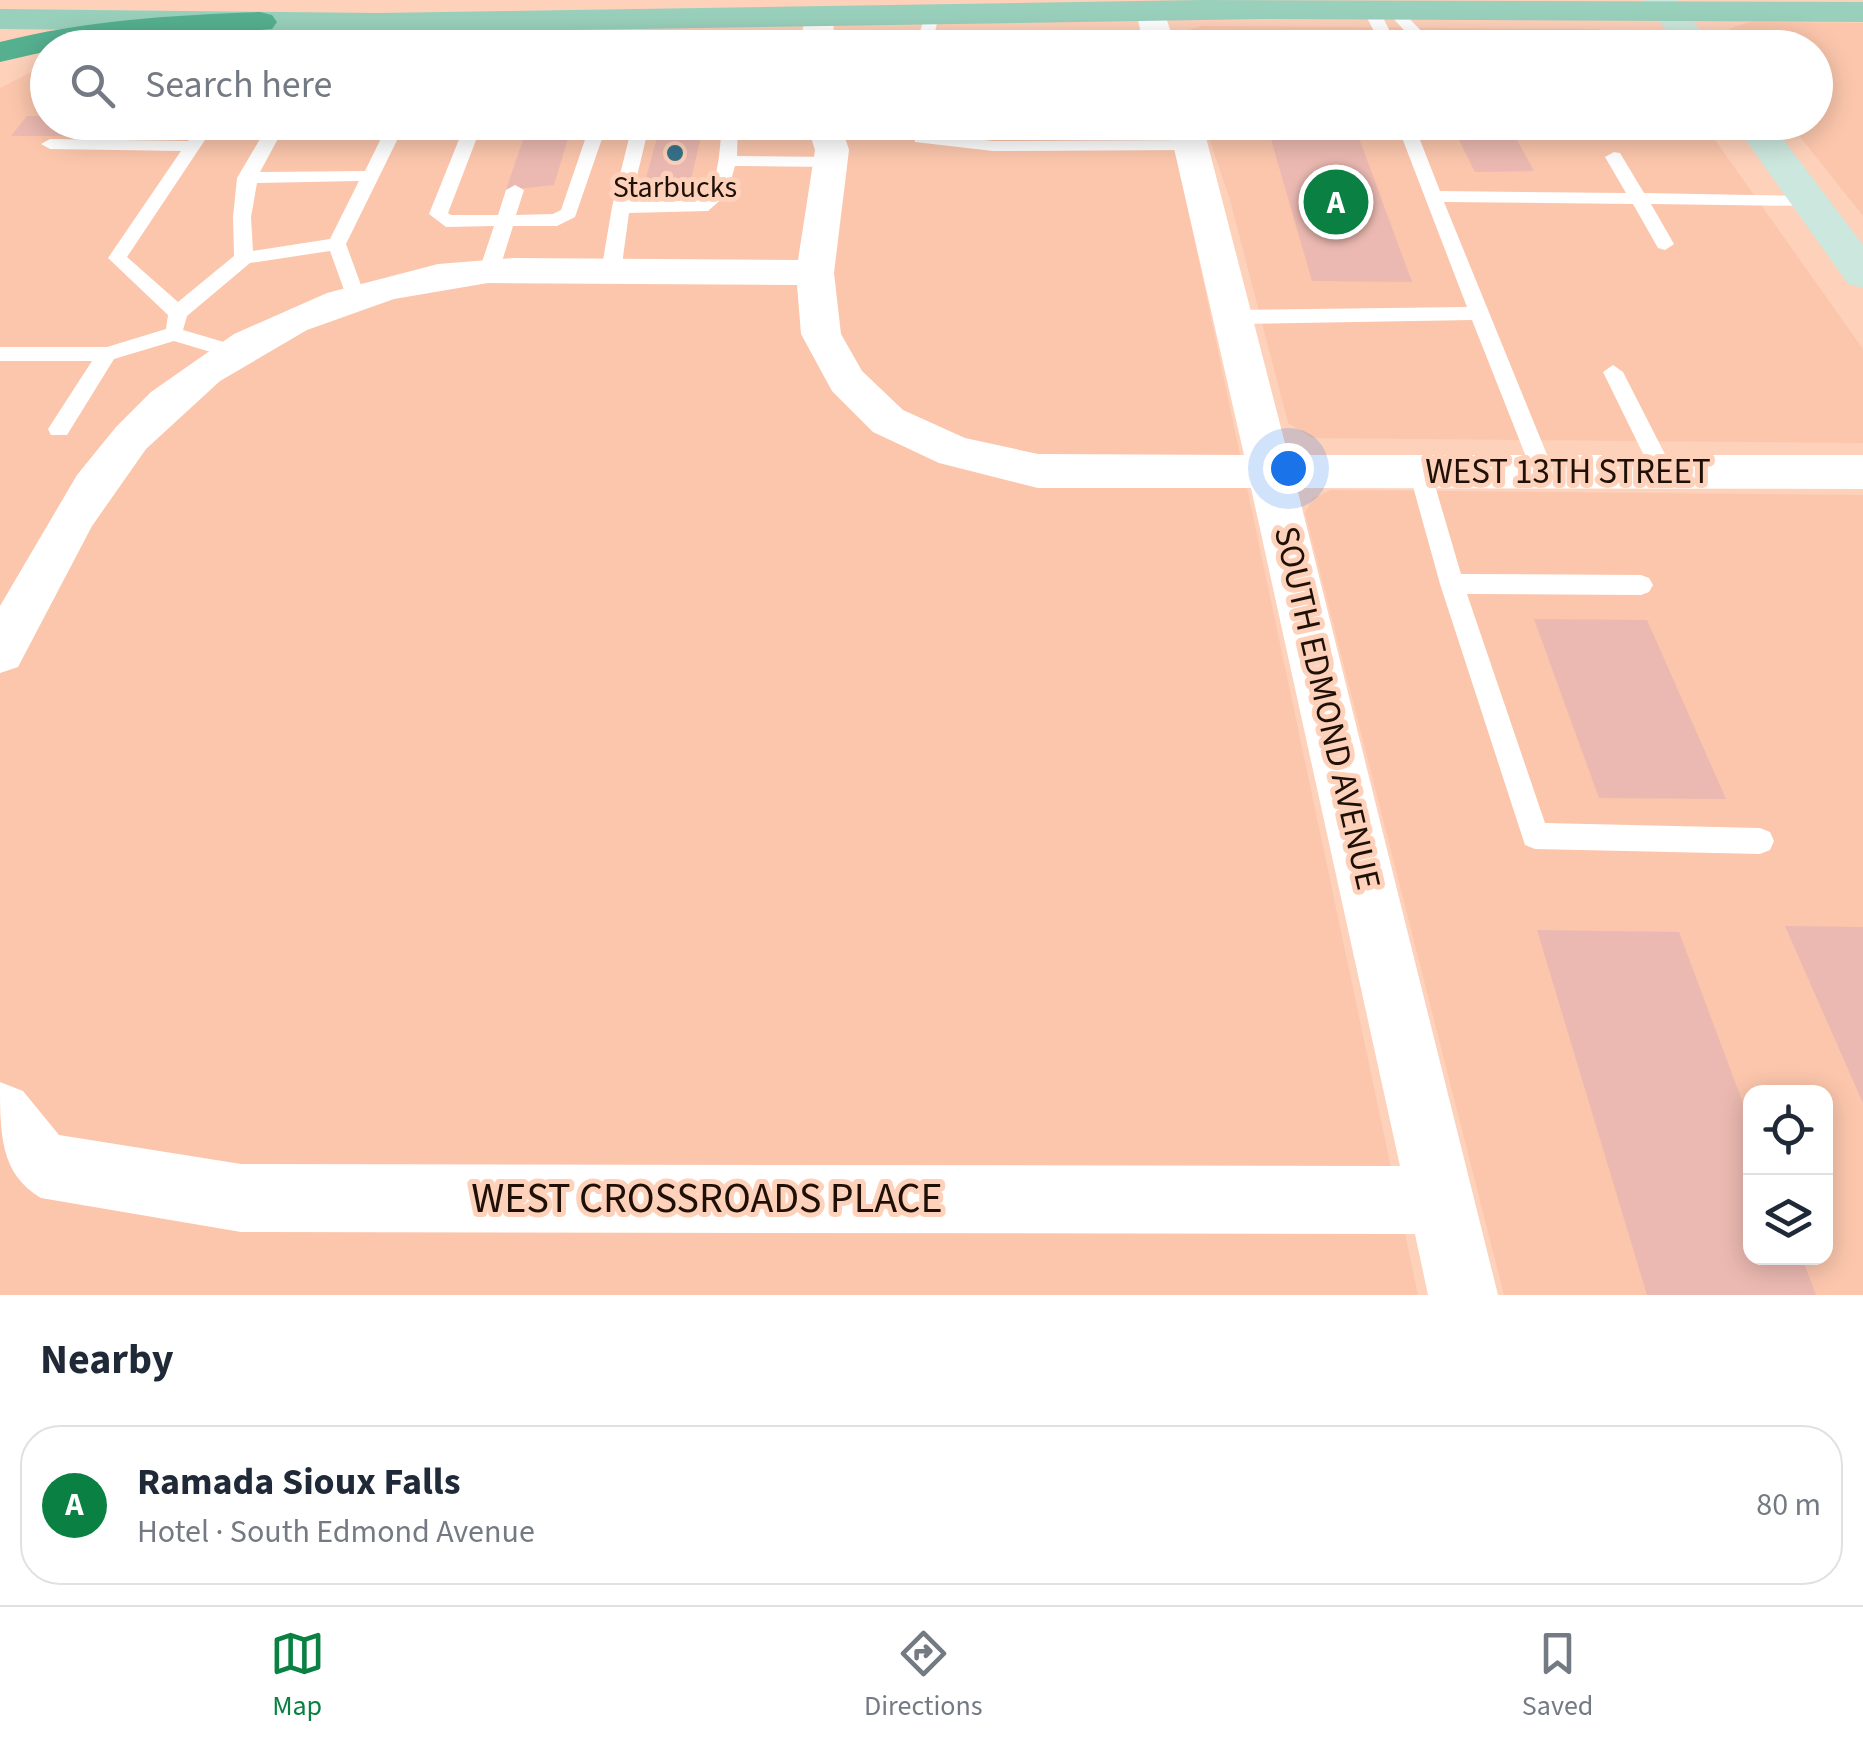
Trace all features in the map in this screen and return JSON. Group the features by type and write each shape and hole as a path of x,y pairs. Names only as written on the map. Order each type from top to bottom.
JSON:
{"highway":[{"path":"114,30 260,22"},
{"path":"0,52 30,44"}],"main road":[{"path":"939,30 1151,12 1664,5 1863,12"},
{"path":"0,19 706,30"}],"street":[{"path":"1664,5 1683,30"},
{"path":"1151,12 1156,30"},
{"name":"SOUTH EDMOND AVENUE","path":"1191,140 1272,472 1463,1295"},
{"path":"1764,140 1863,274"},
{"name":"WEST 13TH STREET","path":"826,142 815,273 822,334 846,382 888,421 955,452 1038,471 1863,472"},
{"path":"0,652 86,498 130,438 183,389 234,352 293,321 354,296 488,271 815,273"},
{"name":"WEST CROSSROADS PLACE","path":"0,1114 41,1165 241,1198 1441,1200"}],"lane":[{"path":"1382,10 1386,30"},
{"path":"1382,10 1407,30"},
{"path":"198,140 116,258 176,324 234,352"},
{"path":"244,258 239,214 246,178 268,140"},
{"path":"354,296 337,244 389,140"},
{"path":"468,140 438,214 446,221 558,220 569,213 593,140"},
{"path":"611,272 621,207 638,140"},
{"path":"621,207 702,207 718,194 728,162 729,140"},
{"path":"939,140 993,146 1137,145 1161,140"},
{"path":"1136,140 1137,145"},
{"path":"1411,140 1543,472"},
{"path":"728,162 826,142"},
{"path":"50,144 194,146"},
{"path":"1614,157 1665,244"},
{"path":"246,178 371,176"},
{"path":"488,271 514,190"},
{"path":"1434,196 1808,201"},
{"path":"0,354 107,354 176,324 244,258 337,244"},
{"path":"1235,317 1479,313"},
{"path":"60,430 107,354"},
{"path":"1613,372 1663,472"},
{"path":"1420,472 1452,584 1535,836 1760,840"},
{"path":"1452,584 1641,585"}],"shaded area":[{"path":"1750,22 1863,23 1863,216 1803,140 1833,140 1833,30 1731,28"},
{"path":"1201,26 1602,30 1188,30"},
{"path":"30,73 30,140 1171,140 1418,1295 0,1295 0,88"},
{"path":"1210,140 1715,140 1863,349 1863,443 1312,438 1288,423 1230,200"},
{"path":"1331,490 1863,495 1863,1295 1504,1295 1305,513 1313,498"}],"building":[{"path":"27,116 30,116 30,136 11,136"},
{"path":"523,140 568,140 554,185 506,190"},
{"name":"Starbucks","path":"656,140 700,140 690,183 645,182"},
{"path":"1271,140 1360,140 1412,282 1312,281"},
{"path":"1459,140 1517,140 1534,171 1475,172"},
{"path":"1534,619 1647,620 1726,799 1599,798"},
{"path":"1785,926 1863,927 1863,1103"},
{"path":"1537,930 1679,932 1743,1103 1743,1265 1805,1265 1816,1295 1647,1295"}],"place":[{"name":"Starbucks","path":"675,153"},
{"name":"Ramada Sioux Falls","path":"1336,202"}]}
